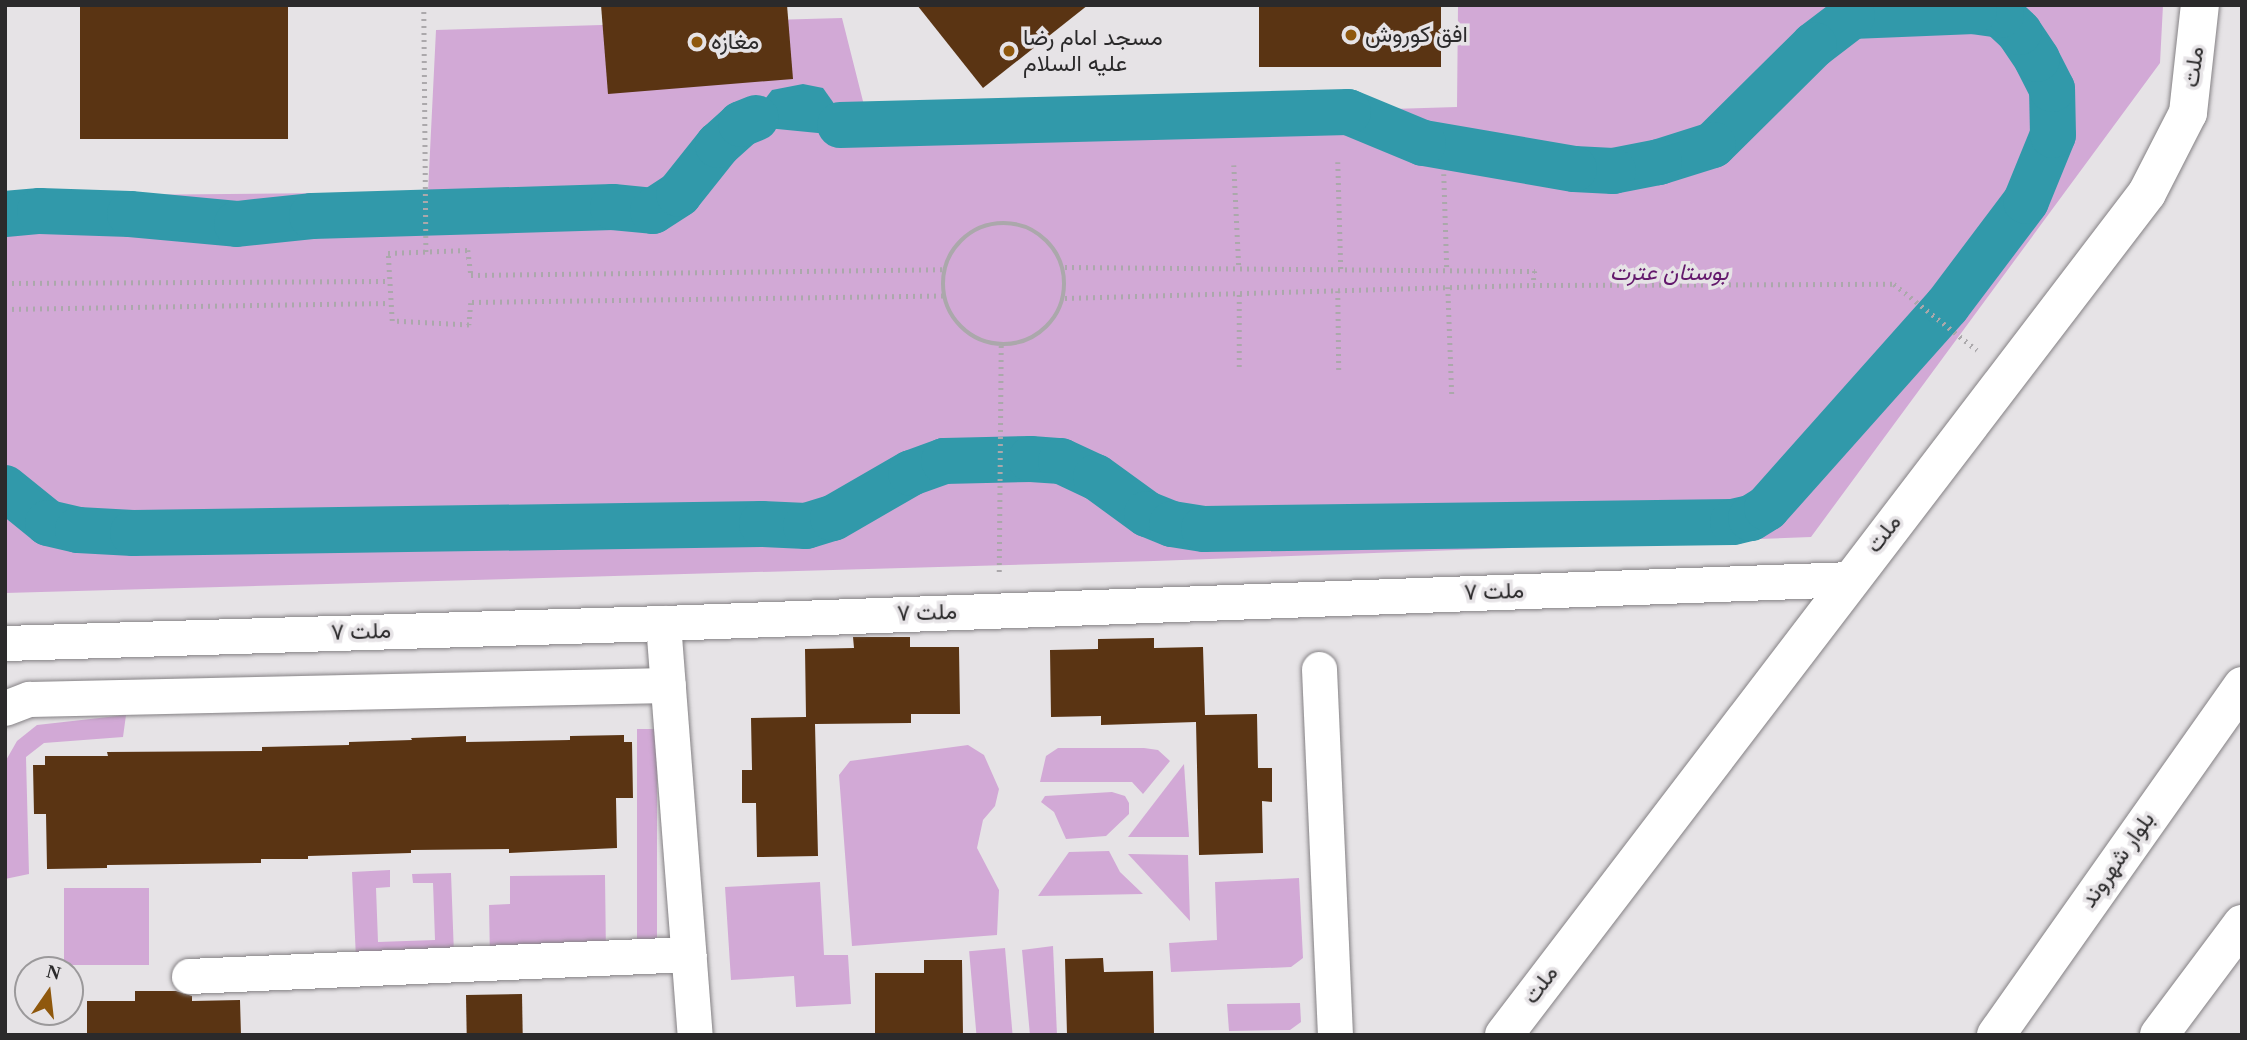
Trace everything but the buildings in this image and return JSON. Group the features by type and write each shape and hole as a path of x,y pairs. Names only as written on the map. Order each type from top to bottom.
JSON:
{"street":[{"name":"ملت","path":"1504,1035 1849,579 2147,193 2188,113 2200,5"},
{"name":"ملت ۷","path":"5,643 663,623 1849,579"},
{"path":"663,623 695,1035"},
{"path":"1319,669 1335,1035"},
{"path":"5,708 29,699 668,685"},
{"name":"بلوار شهروند","path":"1996,1035 2236,698"},
{"path":"2159,1035 2242,924"},
{"path":"189,976 689,954"}],"path":[{"path":"424,5 426,252"},
{"path":"1338,162 1340,269"},
{"path":"1234,165 1239,269"},
{"path":"1444,174 1447,270"},
{"path":"1003,220 1042,233 1065,267 1065,298 1052,323 1029,341 1001,345 975,338 954,321 943,296 943,269 965,234 1003,220"},
{"path":"943,269 471,275 468,250 388,253 392,321 470,325 471,303 943,296"},
{"path":"1065,267 1535,271 1533,285"},
{"path":"5,283 389,281"},
{"path":"1065,298 1533,285 1894,284 1948,326"},
{"path":"1448,288 1451,394"},
{"path":"1338,291 1339,370"},
{"path":"1239,293 1239,367"},
{"path":"5,309 390,303"},
{"path":"999,610 1001,345"}],"green space":[{"name":"بوستان عترت","path":"1458,5 2163,5 2160,63 1811,537 1154,561 5,593 5,196 428,192 436,30 842,18 869,125 1457,107"},
{"path":"126,715 123,737 44,743 26,757 29,874 5,879 5,762 17,741 37,725"},
{"path":"637,729 657,729 657,942 637,942"},
{"path":"968,745 984,755 999,789 995,806 983,820 977,848 999,890 997,935 852,946 839,775 850,761"},
{"path":"1058,748 1144,748 1158,750 1170,761 1143,794 1132,782 1040,782 1046,756"},
{"path":"1184,764 1189,837 1128,837"},
{"path":"1112,792 1125,796 1129,803 1129,814 1106,836 1066,839 1054,812 1041,802 1045,796"},
{"path":"1109,851 1120,872 1143,894 1038,896 1069,852"},
{"path":"1128,854 1188,855 1190,921"},
{"path":"390,870 390,887 376,888 378,942 435,940 433,883 413,883 412,874 451,873 454,955 356,959 352,872"},
{"path":"605,875 606,957 490,959 489,905 510,904 510,876"},
{"path":"1299,878 1303,958 1291,967 1171,972 1169,943 1217,940 1215,882"},
{"path":"820,882 824,955 848,955 851,1004 796,1007 794,976 731,980 725,887"},
{"path":"64,888 149,888 149,965 84,965 84,956 64,956"},
{"path":"1053,946 1057,1035 1030,1035 1022,950"},
{"path":"1005,948 1013,1035 976,1035 969,951"},
{"path":"1300,1003 1301,1022 1290,1030 1229,1031 1227,1004"}],"water":[{"path":"803,84 823,88 835,105 840,125 838,135 756,127 756,118 762,103 772,90"}],"waterway":[{"path":"5,488 48,523 78,530 133,533 762,524 806,526 833,518 911,473 944,461 1031,459 1061,461 1096,477 1147,514 1172,524 1204,529 1733,522 1751,518 1767,508 1947,306 2026,201 2053,135 2052,89 2037,59 2019,32 2001,15 1974,11 1852,16 1814,45 1713,145 1659,162 1613,171 1574,169 1423,143 1348,112 840,125"},
{"path":"5,214 40,211 130,214 237,224 312,216 613,207 653,211 679,194 718,145 741,124 756,118"}],"place":[{"name":"افق کوروش","path":"1351,35"},
{"name":"مغازه","path":"697,42"},
{"name":"مسجد امام رضا علیه السلام","path":"1009,51"}]}
